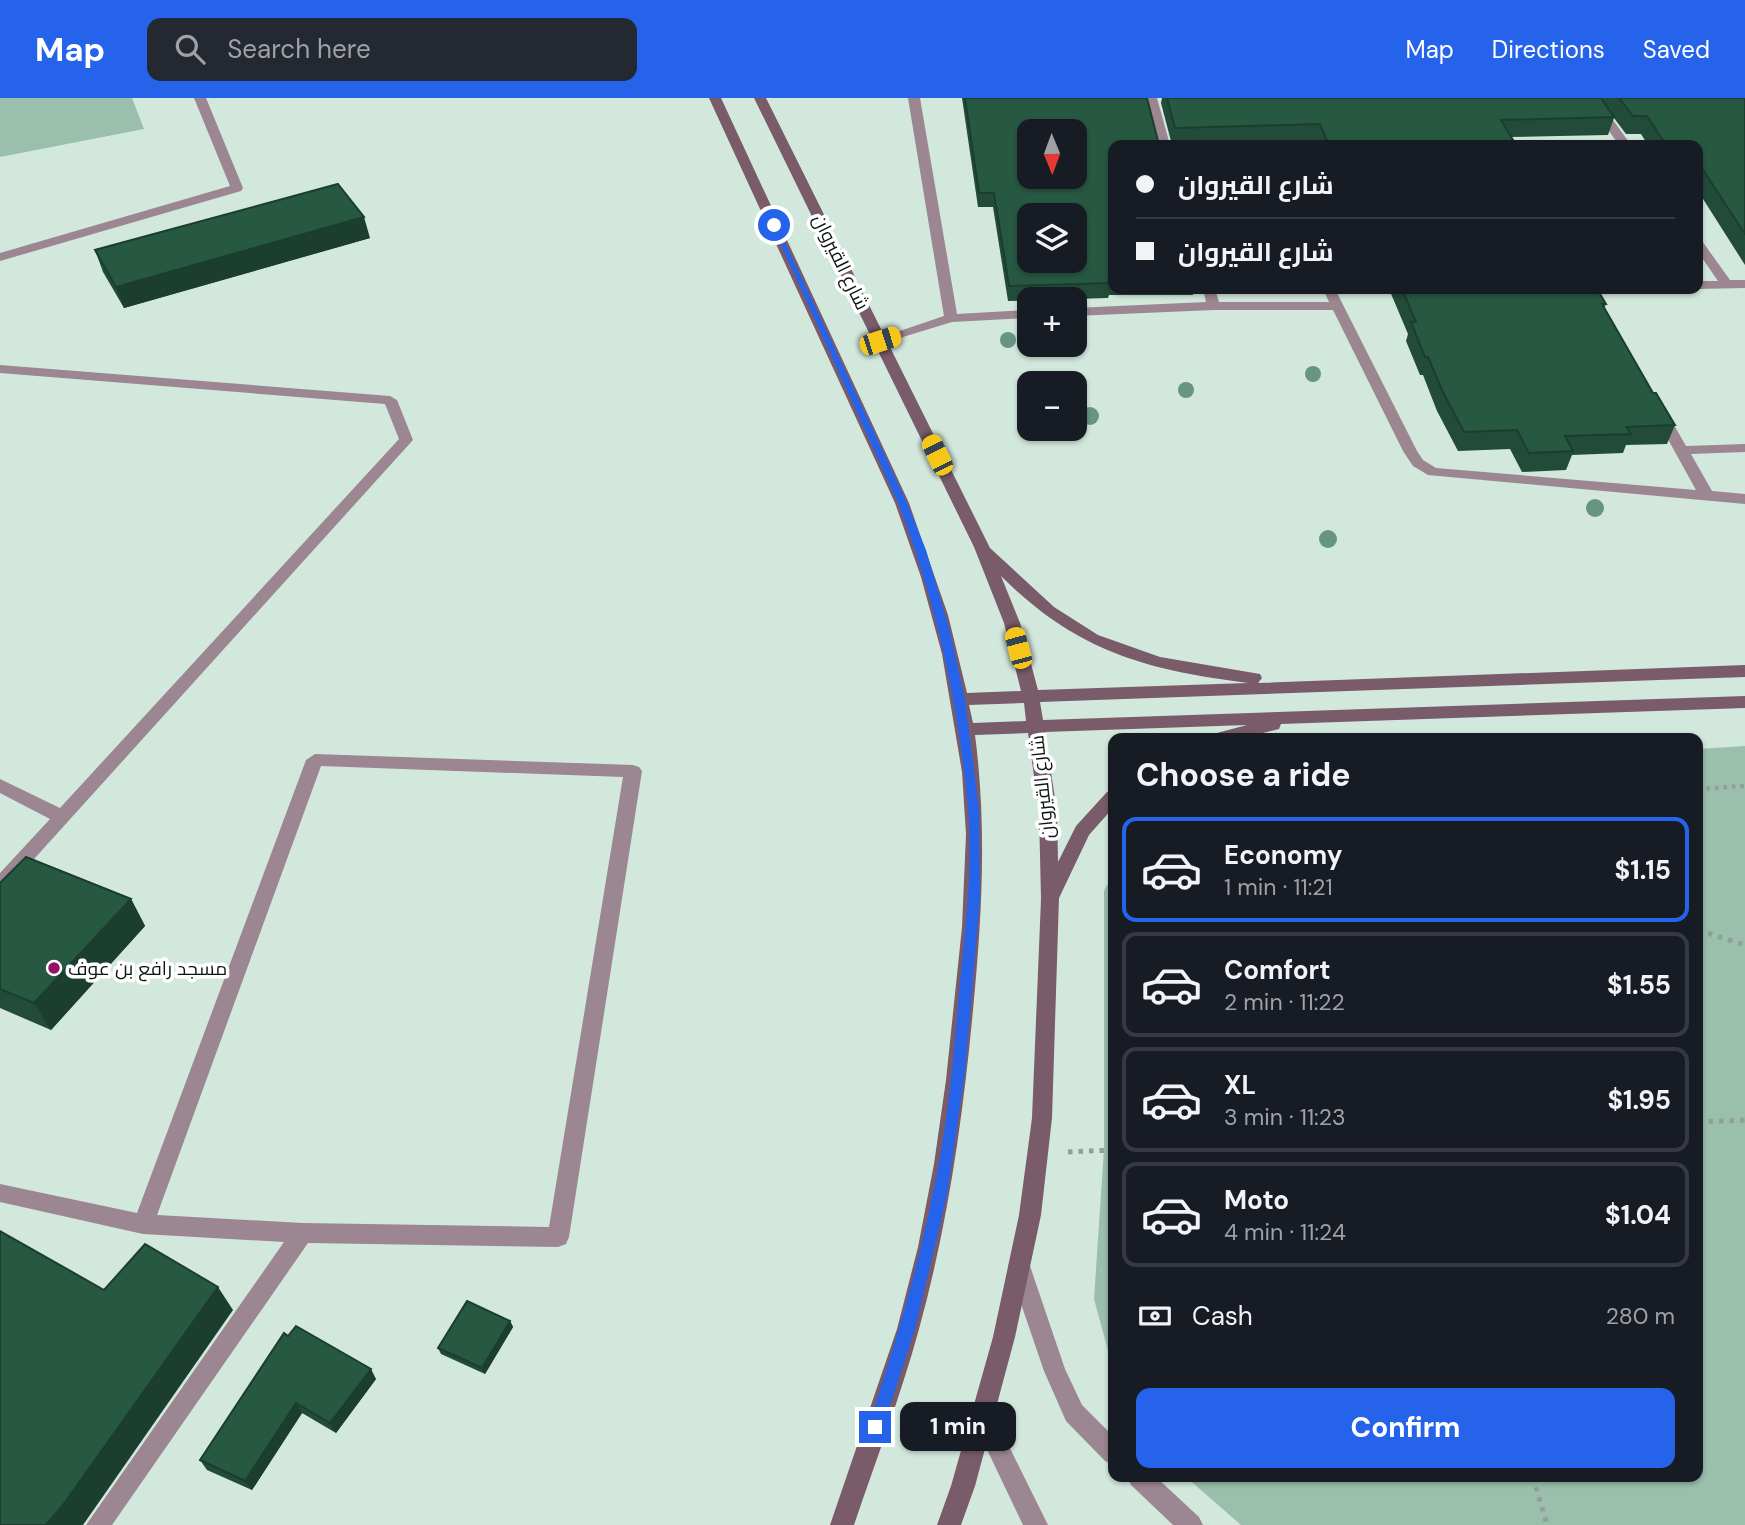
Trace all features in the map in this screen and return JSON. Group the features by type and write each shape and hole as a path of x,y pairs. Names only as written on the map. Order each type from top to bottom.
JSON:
{"main road":[{"path":"715,98 902,503 932,589 960,699 974,810 974,898 958,1072 940,1195 908,1329 842,1525"},
{"name":"شارع القيروان","path":"760,98 982,547 1012,623 1031,696 1048,812 1050,899 1038,1154 1030,1215 1004,1337 963,1486 948,1525"},
{"path":"982,547 1030,596 1073,628 1135,656 1211,673 1310,684"},
{"path":"960,699 1310,684 1745,671"},
{"path":"965,729 1324,714 1542,711 1745,702"},
{"path":"1241,733 1324,714"},
{"path":"1050,899 1082,831 1108,802"}],"street":[{"path":"0,257 239,192 200,98"},
{"path":"914,98 951,318"},
{"path":"1151,98 1163,140"},
{"path":"1591,98 1621,140"},
{"path":"1703,251 1727,285"},
{"path":"1703,285 1745,284"},
{"path":"1210,294 1214,306"},
{"path":"1331,294 1410,452 1418,463 1433,472 1745,499"},
{"path":"1087,311 1214,306 1336,306"},
{"path":"880,341 951,318 1017,315"},
{"path":"0,369 390,400 406,440 64,818 0,884"},
{"path":"1655,404 1707,496"},
{"path":"1682,450 1745,448"},
{"path":"0,1193 143,1224 303,1233 558,1237 634,771 315,760 143,1224"},
{"path":"0,785 64,818"},
{"path":"98,1525 303,1233"},
{"path":"1019,1266 1055,1371 1074,1413 1108,1449"},
{"path":"982,1416 1036,1525"},
{"path":"1144,1482 1191,1525"}],"path":[{"path":"1703,789 1745,786"},
{"path":"1703,932 1745,945"},
{"path":"1703,1122 1745,1120"},
{"path":"1038,1154 1108,1150"},
{"path":"1534,1482 1547,1525"}],"green space":[{"path":"0,98 132,98 144,129 0,157"},
{"path":"1745,746 1745,1525 1241,1525 1192,1482 1703,1482 1703,749"},
{"path":"1108,883 1108,1351 1094,1299 1104,1149 1104,891"}],"building":[{"path":"965,98 1147,98 1158,140 1108,140 1108,283 1009,286 994,193 979,193"},
{"path":"1167,98 1601,98 1614,117 1501,120 1513,140 1327,140 1320,124 1175,128"},
{"path":"1619,98 1745,98 1745,234 1703,170 1703,140 1663,140 1647,116 1633,116"},
{"path":"338,184 364,217 116,287 95,250"},
{"path":"1404,294 1600,294 1606,304 1602,304 1653,393 1656,393 1675,425 1626,427 1631,434 1565,436 1573,451 1529,453 1517,430 1464,432 1428,357 1425,357 1411,322 1416,322"},
{"name":"مسجد رافع بن عوف","path":"26,857 131,899 34,1003 0,989 0,883"},
{"path":"0,1231 104,1290 145,1244 218,1287 46,1525 0,1525"},
{"path":"467,1301 510,1321 482,1368 438,1348"},
{"path":"296,1326 371,1369 330,1423 296,1403 245,1481 200,1460 284,1333 288,1336"}],"place":[{"name":"مسجد رافع بن عوف","path":"54,968"}],"route":[{"path":"774,225 921,550 944,628 960,699 974,810 974,898 958,1072 940,1195 908,1329 875,1427"}]}
